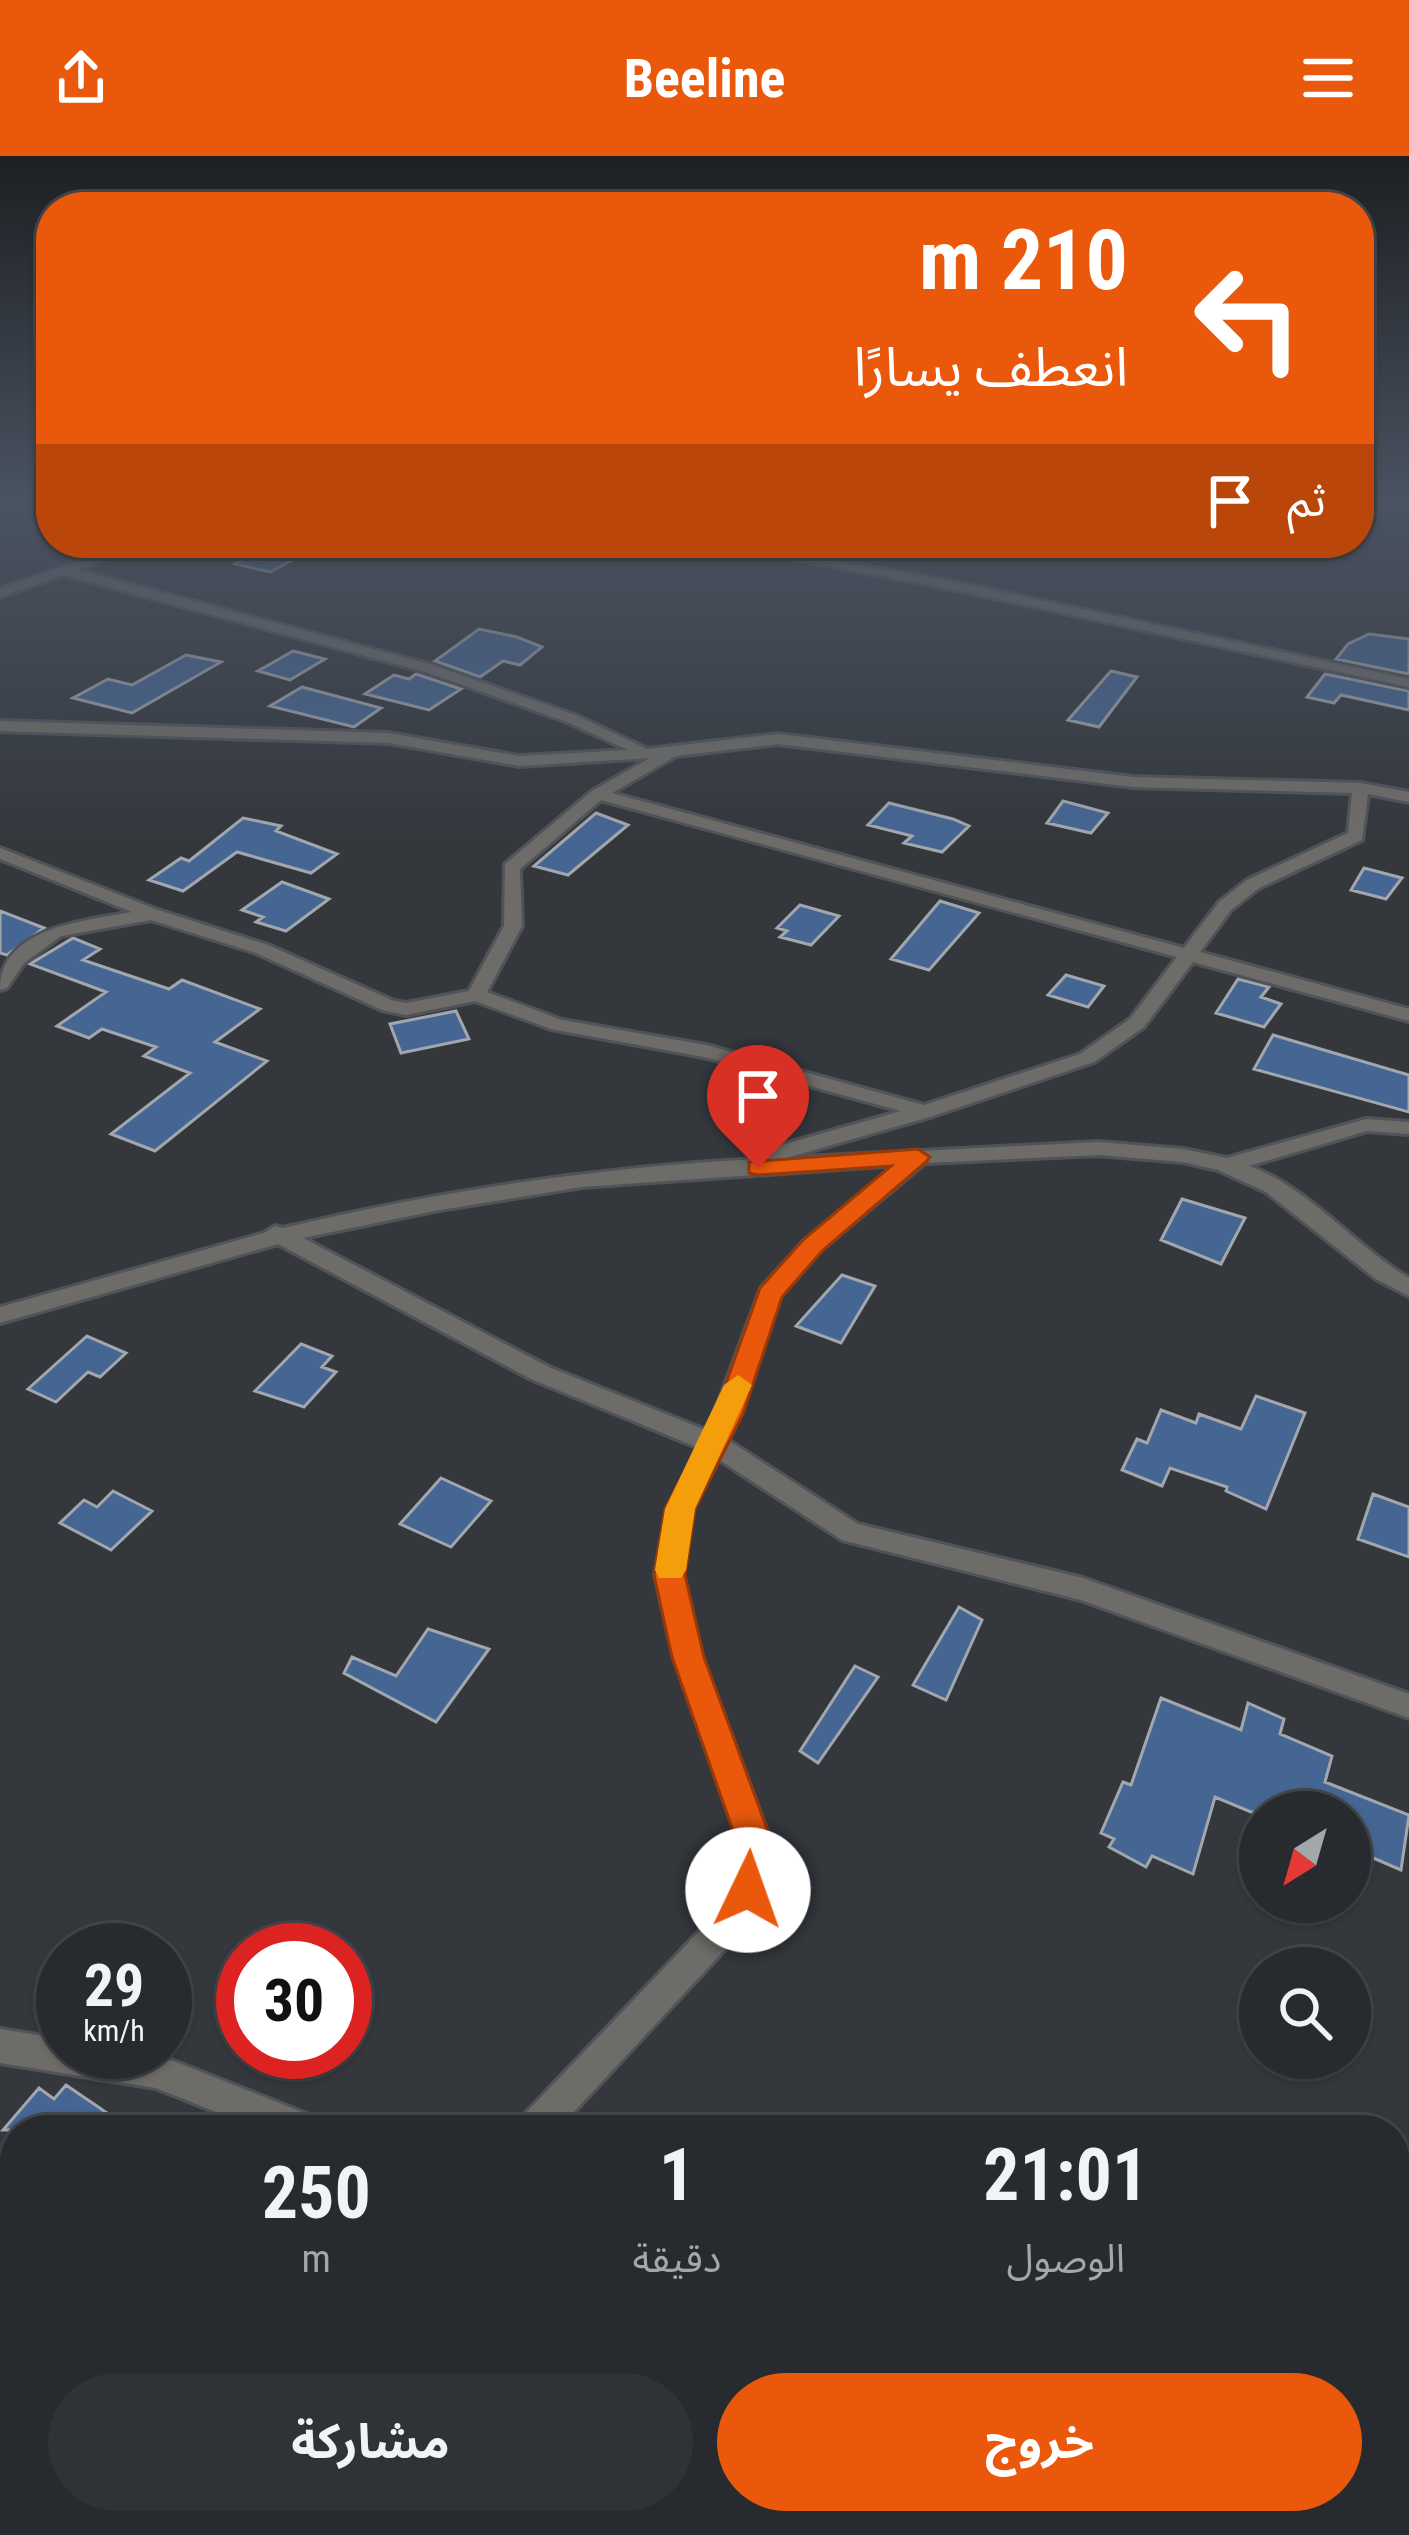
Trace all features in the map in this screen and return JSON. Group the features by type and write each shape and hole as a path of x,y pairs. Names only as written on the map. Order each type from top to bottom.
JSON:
{"street":[{"path":"210,612 580,719 642,750"},
{"path":"1080,612 1409,683"},
{"path":"0,727 389,738 519,761 642,750 671,752 778,739 1133,782 1360,788 1409,797"},
{"path":"476,995 513,926 511,868 598,794 671,752"},
{"path":"717,1170 926,1112 1087,1058 1119,1040 1225,906 1253,884 1356,836 1360,788"},
{"path":"598,794 1409,1015"},
{"path":"0,853 152,914 230,937 389,1006 406,1009 476,995 558,1025 706,1052 926,1112"},
{"path":"0,984 17,959 55,932 152,914"},
{"path":"1227,1165 1366,1125 1409,1128"},
{"path":"0,1315 275,1233 584,1179 918,1157 1161,1150 1227,1165 1293,1197 1312,1220 1376,1272 1409,1288"},
{"path":"546,2115 721,1931 748,1890 756,1845 688,1657 669,1575 680,1509 729,1414 770,1294 813,1245 918,1157"},
{"path":"275,1233 540,1373 713,1443 851,1533 1106,1596 1409,1706"},
{"path":"0,2046 156,2071 267,2115"}],"building":[{"path":"479,629 542,647 520,665 503,661 480,677 435,661"},
{"path":"1369,634 1409,639 1409,674 1336,659 1348,644"},
{"path":"293,651 325,659 290,680 258,671"},
{"path":"186,655 221,662 132,713 73,698 108,679 132,685"},
{"path":"1111,671 1137,677 1099,727 1068,720"},
{"path":"416,674 461,689 429,710 365,694 394,675 409,679"},
{"path":"1325,674 1409,691 1409,710 1341,695 1334,703 1307,697"},
{"path":"302,687 381,708 354,727 270,706"},
{"path":"1063,801 1108,813 1091,833 1047,823"},
{"path":"889,803 969,826 942,852 904,843 912,836 868,825"},
{"path":"596,813 628,825 568,875 534,866"},
{"path":"243,818 281,826 276,831 337,854 311,873 237,852 183,891 149,880 181,858 189,861"},
{"path":"1364,868 1402,878 1386,899 1351,890"},
{"path":"282,882 329,899 286,931 256,922 263,917 242,910"},
{"path":"940,901 979,913 929,970 891,959"},
{"path":"800,905 839,916 811,945 780,937 787,931 777,928"},
{"path":"0,911 44,928 7,955 0,953"},
{"path":"73,938 100,949 83,960 169,989 182,980 260,1009 215,1042 267,1061 155,1151 111,1134 190,1073 144,1056 156,1047 102,1029 89,1038 57,1026 106,992 30,964"},
{"path":"1066,975 1104,986 1088,1007 1048,995"},
{"path":"1238,979 1269,987 1261,997 1281,1004 1264,1027 1216,1013"},
{"path":"456,1011 469,1039 401,1053 390,1024"},
{"path":"1273,1035 1409,1075 1409,1112 1254,1069"},
{"path":"1182,1199 1245,1218 1221,1264 1161,1240"},
{"path":"842,1275 875,1286 841,1343 796,1326"},
{"path":"87,1336 126,1353 100,1377 88,1372 56,1402 28,1389"},
{"path":"301,1344 332,1356 322,1367 336,1372 304,1407 255,1391"},
{"path":"1256,1396 1305,1413 1266,1509 1226,1491 1227,1487 1170,1468 1162,1486 1122,1470 1137,1439 1147,1443 1161,1410 1196,1423 1199,1414 1241,1429"},
{"path":"441,1478 491,1501 451,1547 400,1524"},
{"path":"113,1491 152,1511 111,1550 60,1523 84,1500 97,1507"},
{"path":"1373,1494 1409,1507 1409,1557 1358,1539"},
{"path":"959,1607 982,1620 946,1700 913,1685"},
{"path":"428,1629 489,1649 436,1722 344,1673 352,1657 396,1676"},
{"path":"855,1666 878,1677 818,1763 800,1751"},
{"path":"1161,1698 1241,1730 1248,1703 1284,1719 1280,1734 1332,1756 1325,1782 1348,1791 1239,1791 1239,1807 1215,1797 1193,1874 1152,1856 1146,1867 1109,1847 1114,1839 1101,1833 1123,1782 1131,1785"},
{"path":"1371,1800 1409,1815 1401,1870 1371,1857"},
{"path":"66,2085 110,2115 16,2115 39,2088 54,2099"}],"slow traffic":[{"path":"670,1570 680,1509 729,1414 738,1385"}],"route":[{"path":"748,1890 756,1845 688,1657 669,1575 680,1509 729,1414 770,1294 813,1245 918,1157 758,1168"}]}
